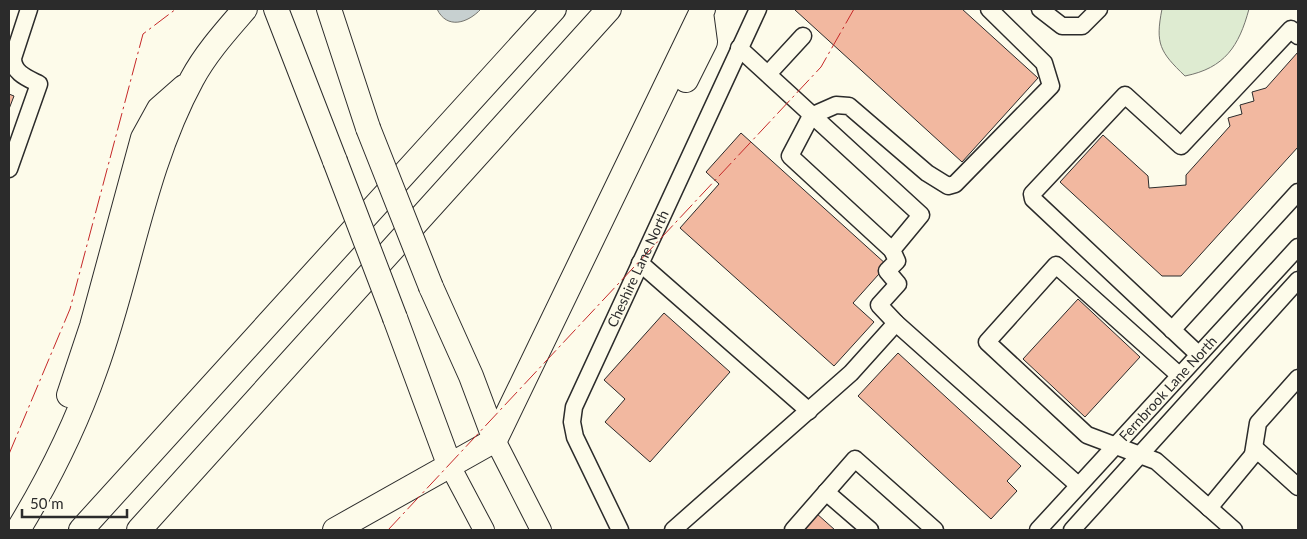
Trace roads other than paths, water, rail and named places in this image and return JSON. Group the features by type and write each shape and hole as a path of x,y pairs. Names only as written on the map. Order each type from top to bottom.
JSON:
{"highway":[{"path":"22,522 57,463 96,369 165,137 192,79 206,56 245,9"},
{"path":"276,9 449,464"},
{"path":"329,9 368,128 431,287 471,376 495,440"},
{"path":"81,530 554,9"},
{"path":"139,530 609,9"},
{"path":"335,530 414,487 449,464 495,440 702,10"}],"main road":[{"path":"495,440 541,530"},
{"path":"449,464 484,530"}],"street":[{"path":"9,169 39,84 17,71 13,65 13,58 30,9"},
{"name":"Cheshire Lane North","path":"620,530 574,437 572,422 574,407 758,9"},
{"path":"989,9 1044,63 1051,86 956,184 948,186 927,173 849,106 836,105 811,116 790,156 892,250 897,261 887,272 898,284 879,305 1078,485"},
{"path":"1040,9 1062,26 1082,26 1099,9"},
{"path":"1198,354 1033,199 1032,194 1125,95 1181,146 1291,29 1298,36"},
{"path":"768,74 803,36"},
{"path":"739,48 921,215 892,250"},
{"path":"1172,330 1298,192"},
{"name":"Fernbrook Lane North","path":"1038,530 1298,247"},
{"path":"640,263 809,411"},
{"path":"1179,376 1056,265 987,342 1087,435 1116,444 1156,461 1209,508 1227,528"},
{"name":"Fernbrook Lane North","path":"1072,530 1298,280"},
{"path":"673,530 852,373 896,322"},
{"path":"1254,454 1258,423 1298,378"},
{"path":"1209,508 1257,450 1298,487"},
{"path":"793,530 855,459 935,530"},
{"path":"826,492 870,530"}]}
